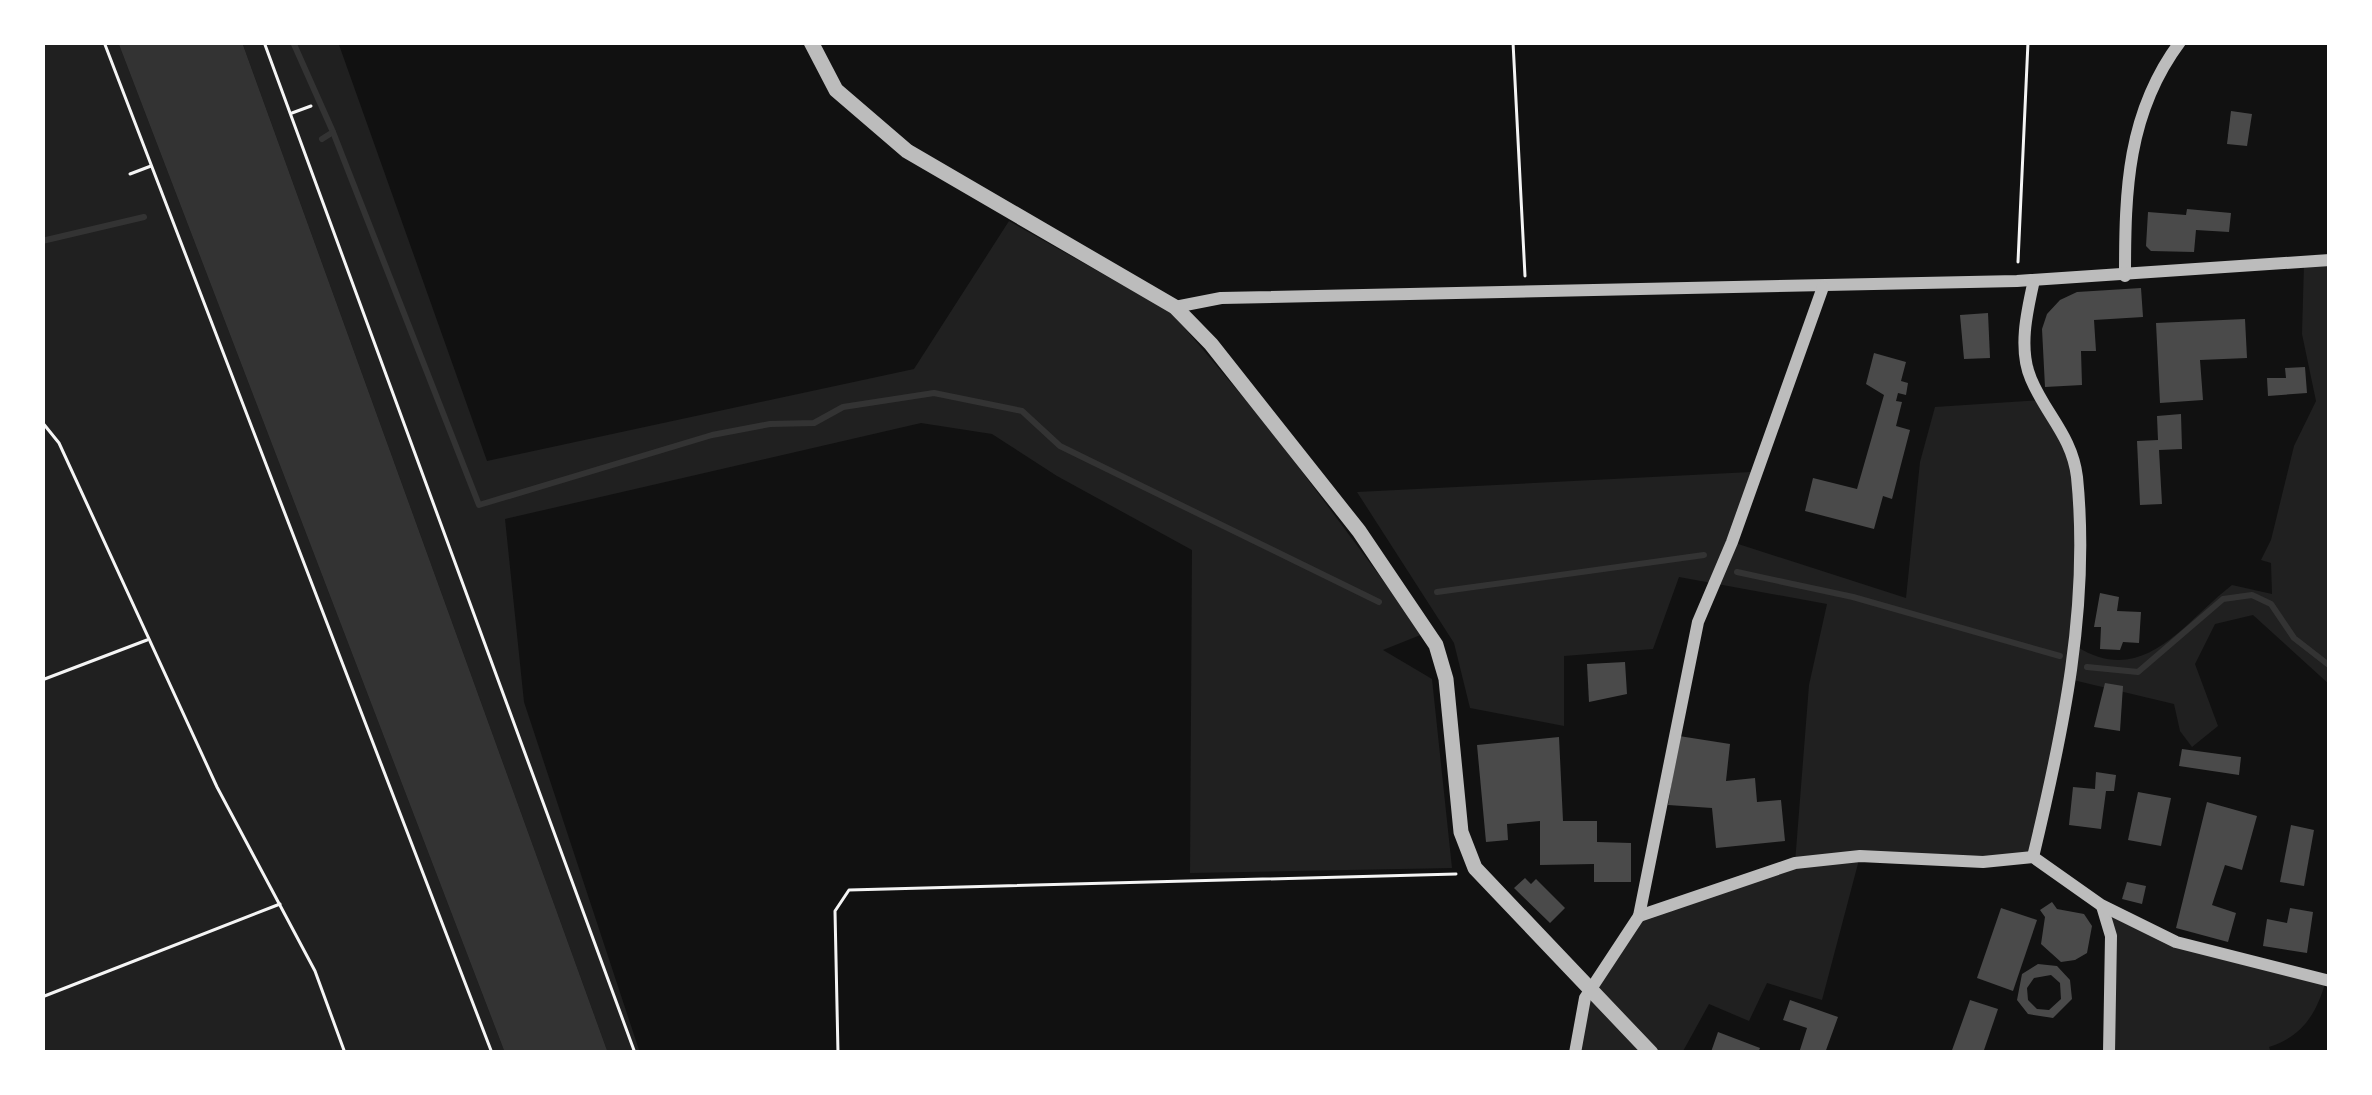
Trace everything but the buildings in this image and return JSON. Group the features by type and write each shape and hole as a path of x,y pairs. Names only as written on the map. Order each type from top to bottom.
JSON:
{"street":[{"path":"811,42 836,90 907,151 1175,307 1211,344 1359,531 1436,645 1446,680 1461,832 1474,868 1652,1053"},
{"path":"2125,276 2134,129 2158,72 2180,42"},
{"path":"1175,307 1221,298 2034,280 2330,260"},
{"path":"2033,857 2073,672 2079,589 2073,455 2062,426 2029,376 2025,330 2034,280"},
{"path":"1575,1053 1578,1013 1589,989 1639,916 1698,622 1732,542 1822,287"},
{"path":"1639,916 1817,860 2033,857 2102,905 2192,947 2330,981"},
{"path":"2102,905 2110,936 2109,1053"}],"path":[{"path":"104,42 492,1053"},
{"path":"264,42 635,1053"},
{"path":"1513,42 1526,290"},
{"path":"2017,280 2028,42"},
{"path":"290,113 311,106"},
{"path":"130,174 152,165"},
{"path":"42,422 59,443 217,787 315,971 345,1053"},
{"path":"42,680 149,640"},
{"path":"838,1053 835,911 849,890 1453,875 1474,868"},
{"path":"42,997 280,904"}],"shaded area":[{"path":"42,42 118,42 505,1053 42,1053"},
{"path":"118,42 242,42 608,1053 505,1053"},
{"path":"242,42 338,42 487,461 914,369 1009,221 1172,313 1271,430 1423,634 1383,650 1432,679 1452,868 1190,873 1192,550 1057,476 992,434 921,423 505,519 524,702 640,1053 608,1053"},
{"path":"2330,260 2330,685 2253,615 2215,624 2195,664 2218,726 2192,747 2180,731 2174,704 2073,680 2033,857 1860,856 1822,1000 1767,983 1749,1021 1709,1004 1682,1053 1576,1053 1578,1013 1639,916 1795,863 1809,685 1827,604 1679,577 1653,649 1564,656 1564,726 1470,708 1454,643 1357,492 1751,472 1732,542 1906,598 1920,462 1935,407 2043,400 2076,472 2076,646 2100,657 2142,656 2179,632 2232,585 2272,594 2271,563 2261,560 2271,540 2294,446 2316,401 2302,334 2304,264"},
{"path":"2101,905 2176,942 2326,980 2318,1003 2300,1030 2269,1047 2271,1053 2109,1053 2111,936"}],"waterway":[{"path":"293,42 333,132 322,139"},
{"path":"333,132 479,505 712,435 770,424 814,423 843,407 934,393 1022,411 1060,446 1379,602"},
{"path":"42,241 144,217"},
{"path":"1437,592 1704,555"},
{"path":"1737,572 1853,597 2060,656"},
{"path":"2087,667 2138,672 2223,599 2252,595 2271,604 2294,638 2330,666"}]}
